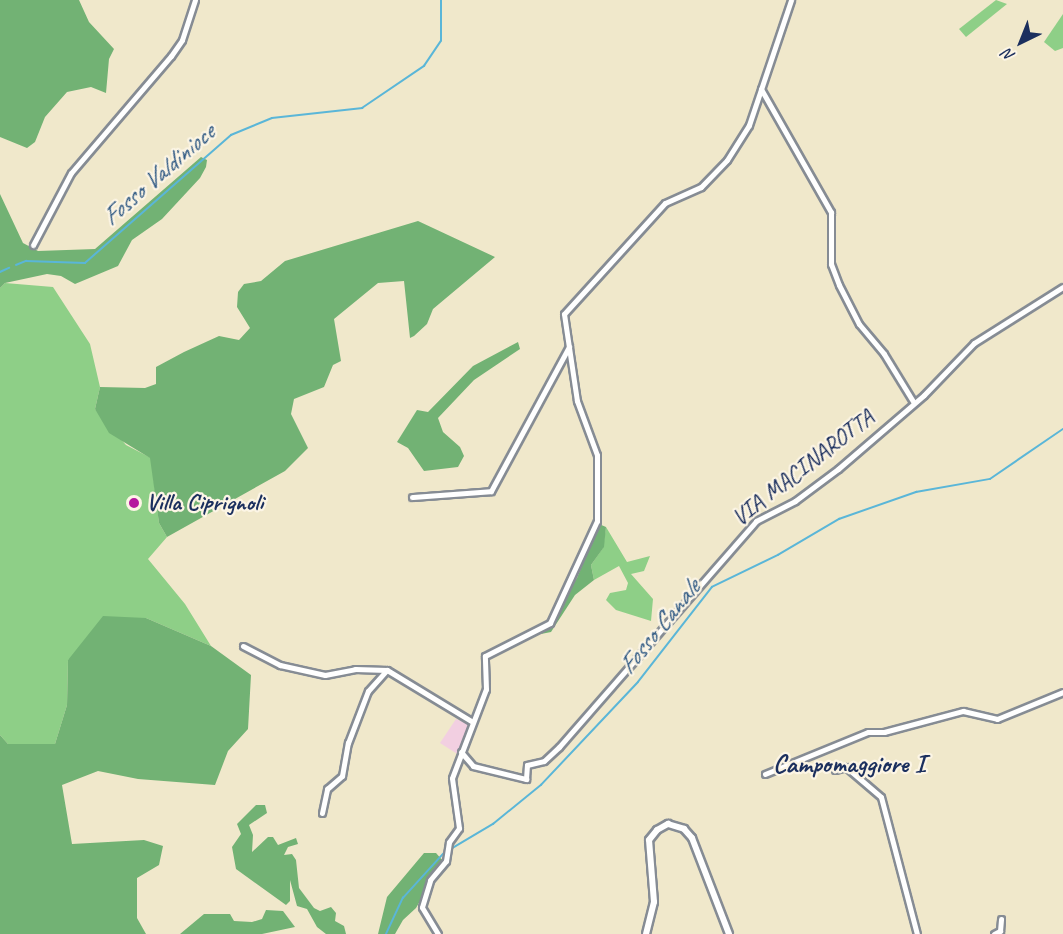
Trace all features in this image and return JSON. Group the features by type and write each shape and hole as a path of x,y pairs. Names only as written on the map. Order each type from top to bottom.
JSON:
{"street":[{"path":"33,245 71,173 171,56 182,40 195,0"},
{"path":"438,934 422,908 430,880 446,861 449,843 459,828 452,778 486,689 484,656 549,623 597,521 597,455 577,400 564,314 665,203 701,187 727,160 749,125 791,0"},
{"path":"761,89 831,212 831,264 839,285 859,324 884,354 914,403"},
{"name":"VIA MACINAROTTA","path":"461,753 473,766 526,779 527,765 544,761 559,747 756,521 824,480 914,403 974,343 1063,286"},
{"path":"412,497 491,491 569,347"},
{"path":"243,646 280,665 325,675 355,669 387,670 473,722"},
{"path":"322,813 327,789 342,776 348,743 368,692 387,670"},
{"path":"765,774 868,732 884,732 963,711 997,719 1063,692"},
{"path":"835,770 846,767 881,797 917,934"},
{"path":"646,934 654,902 649,840 657,830 668,824 684,829 692,838 729,934"},
{"path":"994,934 1000,931 1001,919"}],"shaded area":[{"path":"456,719 470,725 459,755 440,743"}],"green space":[{"path":"0,0 79,0 89,22 114,49 109,59 106,93 91,87 67,92 45,117 35,142 27,148 0,137"},
{"path":"996,0 1007,4 966,37 959,29"},
{"path":"1063,14 1063,48 1055,51 1044,42"},
{"path":"201,157 207,160 200,178 162,219 132,240 118,266 75,284 61,276 47,274 5,283 0,288 0,194 23,243 38,251 95,249"},
{"path":"418,221 495,257 433,309 427,324 410,338 404,281 378,283 334,319 341,361 333,365 324,387 294,399 291,414 308,448 285,471 167,537 159,523 150,458 109,433 95,409 100,387 145,388 156,384 156,367 184,352 219,336 239,340 250,328 237,307 238,292 244,284 261,281 285,261"},
{"path":"5,283 53,287 90,344 100,387 95,409 126,445 151,458 159,523 167,537 148,559 185,604 211,646 146,618 68,660 67,705 55,744 8,744 0,735 0,288"},
{"path":"518,342 520,349 474,380 438,418 443,432 460,447 464,456 458,467 424,471 408,448 397,442 417,410 428,412 473,366"},
{"path":"599,524 606,527 604,547 591,565 594,580 575,595 551,632 541,634 577,578"},
{"path":"606,527 627,562 650,556 644,571 631,574 653,599 651,621 616,610 606,600 610,593 626,590 628,583 619,566 594,580 591,565 603,548"},
{"path":"103,616 146,618 211,646 251,675 248,729 228,751 215,785 138,779 98,771 62,785 72,844 144,840 163,846 159,865 137,878 137,918 146,934 0,934 0,735 8,744 55,744 67,705 68,660"},
{"path":"256,805 265,805 267,813 249,825 253,835 252,852 268,837 273,837 278,845 296,838 298,844 288,847 284,855 292,854 296,860 299,888 314,908 320,911 331,907 336,913 335,921 344,926 346,934 326,934 317,927 307,909 297,906 290,880 290,901 286,905 236,869 232,847 241,834 237,824"},
{"path":"424,853 436,853 443,861 416,908 403,920 395,934 378,934 387,897"},
{"path":"266,910 283,911 295,927 262,934 180,934 204,914 230,914 234,921 252,922 262,919"}],"waterway":[{"name":"Fosso Valdinioce","path":"16,265 26,261 85,263 231,135 272,118 362,108 424,66 441,41 441,0"},
{"name":"Fosso Valdinioce","path":"0,272 9,268"},
{"name":"Fosso Canale","path":"451,849 493,824 541,785 638,682 712,587 778,555 839,519 916,492 990,479 1063,429"},
{"name":"Fosso Canale","path":"386,934 403,898 444,853"}],"place":[{"name":"Villa Ciprignoli","path":"134,503"}],"district":[{"name":"Campomaggiore I","path":"849,764"}]}
